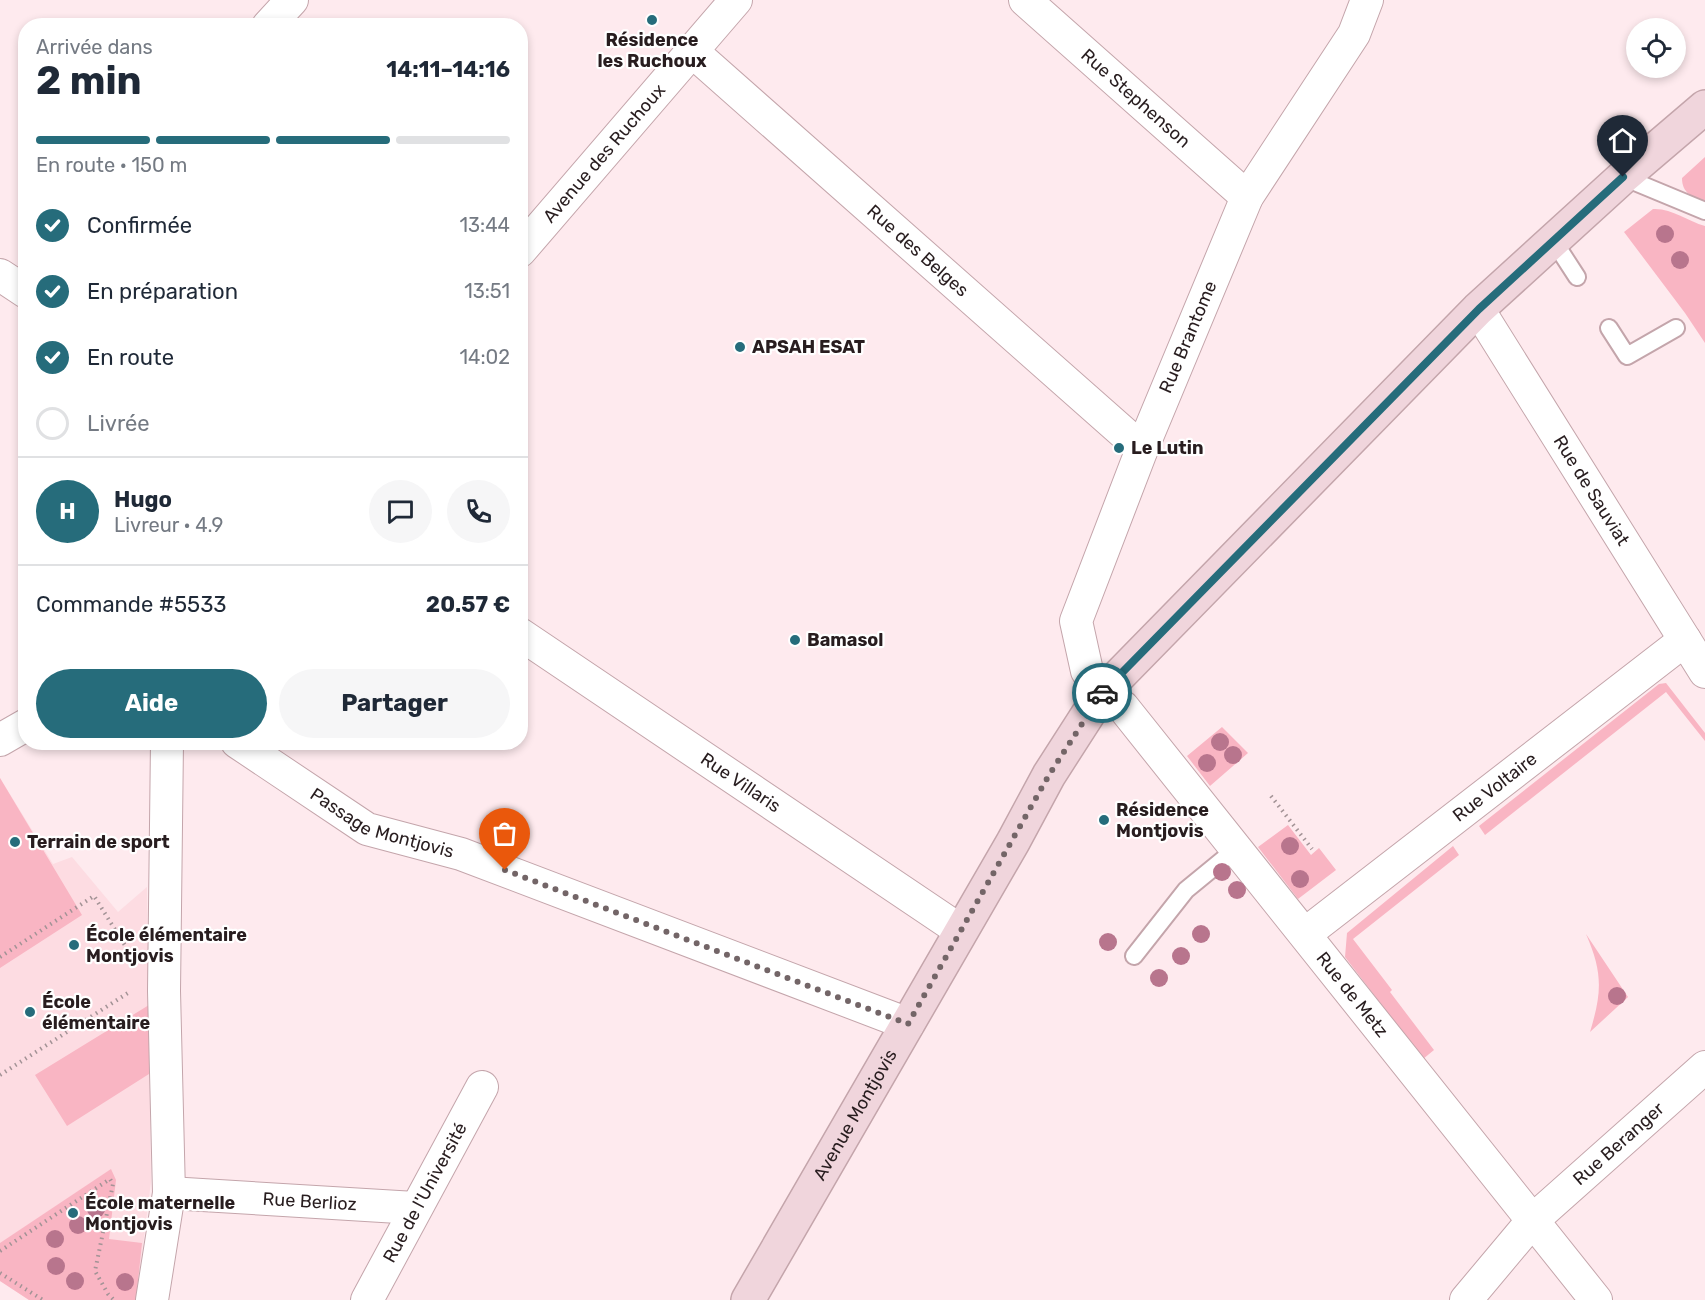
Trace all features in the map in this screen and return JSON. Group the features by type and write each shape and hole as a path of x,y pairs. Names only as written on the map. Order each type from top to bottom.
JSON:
{"main road":[{"name":"Avenue Montjovis","path":"748,1300 1049,775 1101,694 1479,309 1623,177 1705,108"}],"street":[{"path":"275,18 292,0"},
{"name":"Avenue des Ruchoux","path":"528,242 736,0"},
{"name":"Rue Stephenson","path":"1026,0 1247,197"},
{"name":"Rue Brantome","path":"1101,694 1087,671 1076,621 1142,448 1247,197 1354,34 1367,0"},
{"name":"Rue des Belges","path":"693,52 1142,448"},
{"name":"Rue de Sauviat","path":"1479,309 1705,672"},
{"name":"Rue Villaris","path":"528,639 961,931"},
{"name":"Rue Voltaire","path":"1305,933 1685,640"},
{"name":"Rue de Metz","path":"1101,694 1123,707 1596,1300"},
{"path":"0,740 18,730"},
{"path":"152,1300 170,1193 164,991 167,750"},
{"name":"Passage Montjovis","path":"249,750 367,829 461,854 908,1024"},
{"name":"Rue Beranger","path":"1466,1300 1533,1220 1705,1067"},
{"name":"Rue de l'Université","path":"367,1300 482,1087"},
{"name":"Rue Berlioz","path":"170,1193 415,1208"}],"lane":[{"path":"1623,177 1705,212"},
{"path":"1553,240 1577,277"},
{"path":"1609,328 1627,356 1676,328"},
{"path":"1134,956 1186,890 1236,849"}],"path":[{"path":"1271,796 1312,849"},
{"path":"0,957 94,896 135,962"},
{"path":"0,1075 142,984 143,991 164,991"},
{"path":"0,1251 110,1179 113,1184 95,1271 114,1300"},
{"path":"0,1273 43,1300"}],"shaded area":[{"path":"1705,157 1705,202 1686,191 1682,178"},
{"path":"1653,209 1673,213 1705,226 1705,343 1624,232"},
{"path":"1666,683 1705,733 1705,741 1666,692 1485,835 1479,826 1659,684"},
{"path":"1222,727 1248,753 1210,786 1187,756"},
{"path":"0,778 53,864 72,857 118,912 147,887 151,1182 136,1300 29,1300 0,1281"},
{"path":"0,778 82,915 0,968"},
{"path":"1288,825 1311,855 1319,848 1336,870 1298,899 1258,847"},
{"path":"1453,846 1459,855 1353,939 1434,1050 1423,1059 1345,957 1347,933"},
{"path":"1586,934 1628,997 1590,1032 1597,1005 1599,983 1592,948"},
{"path":"149,1005 149,1074 67,1126 35,1075"},
{"path":"111,1169 116,1180 109,1239 142,1243 136,1300 29,1300 0,1281 0,1243"}],"way so far":[{"path":"505,870 908,1024 1049,775 1102,693"}],"place":[{"name":"Résidence les Ruchoux","path":"652,20"},
{"name":"APSAH ESAT","path":"740,347"},
{"name":"Le Lutin","path":"1119,448"},
{"name":"Bamasol","path":"795,640"},
{"name":"Résidence Montjovis","path":"1104,820"},
{"name":"Terrain de sport","path":"15,842"},
{"name":"École élémentaire Montjovis","path":"74,945"},
{"name":"École élémentaire","path":"30,1012"},
{"name":"École maternelle Montjovis","path":"73,1213"}],"route":[{"path":"1102,693 1479,309 1623,177"}]}
